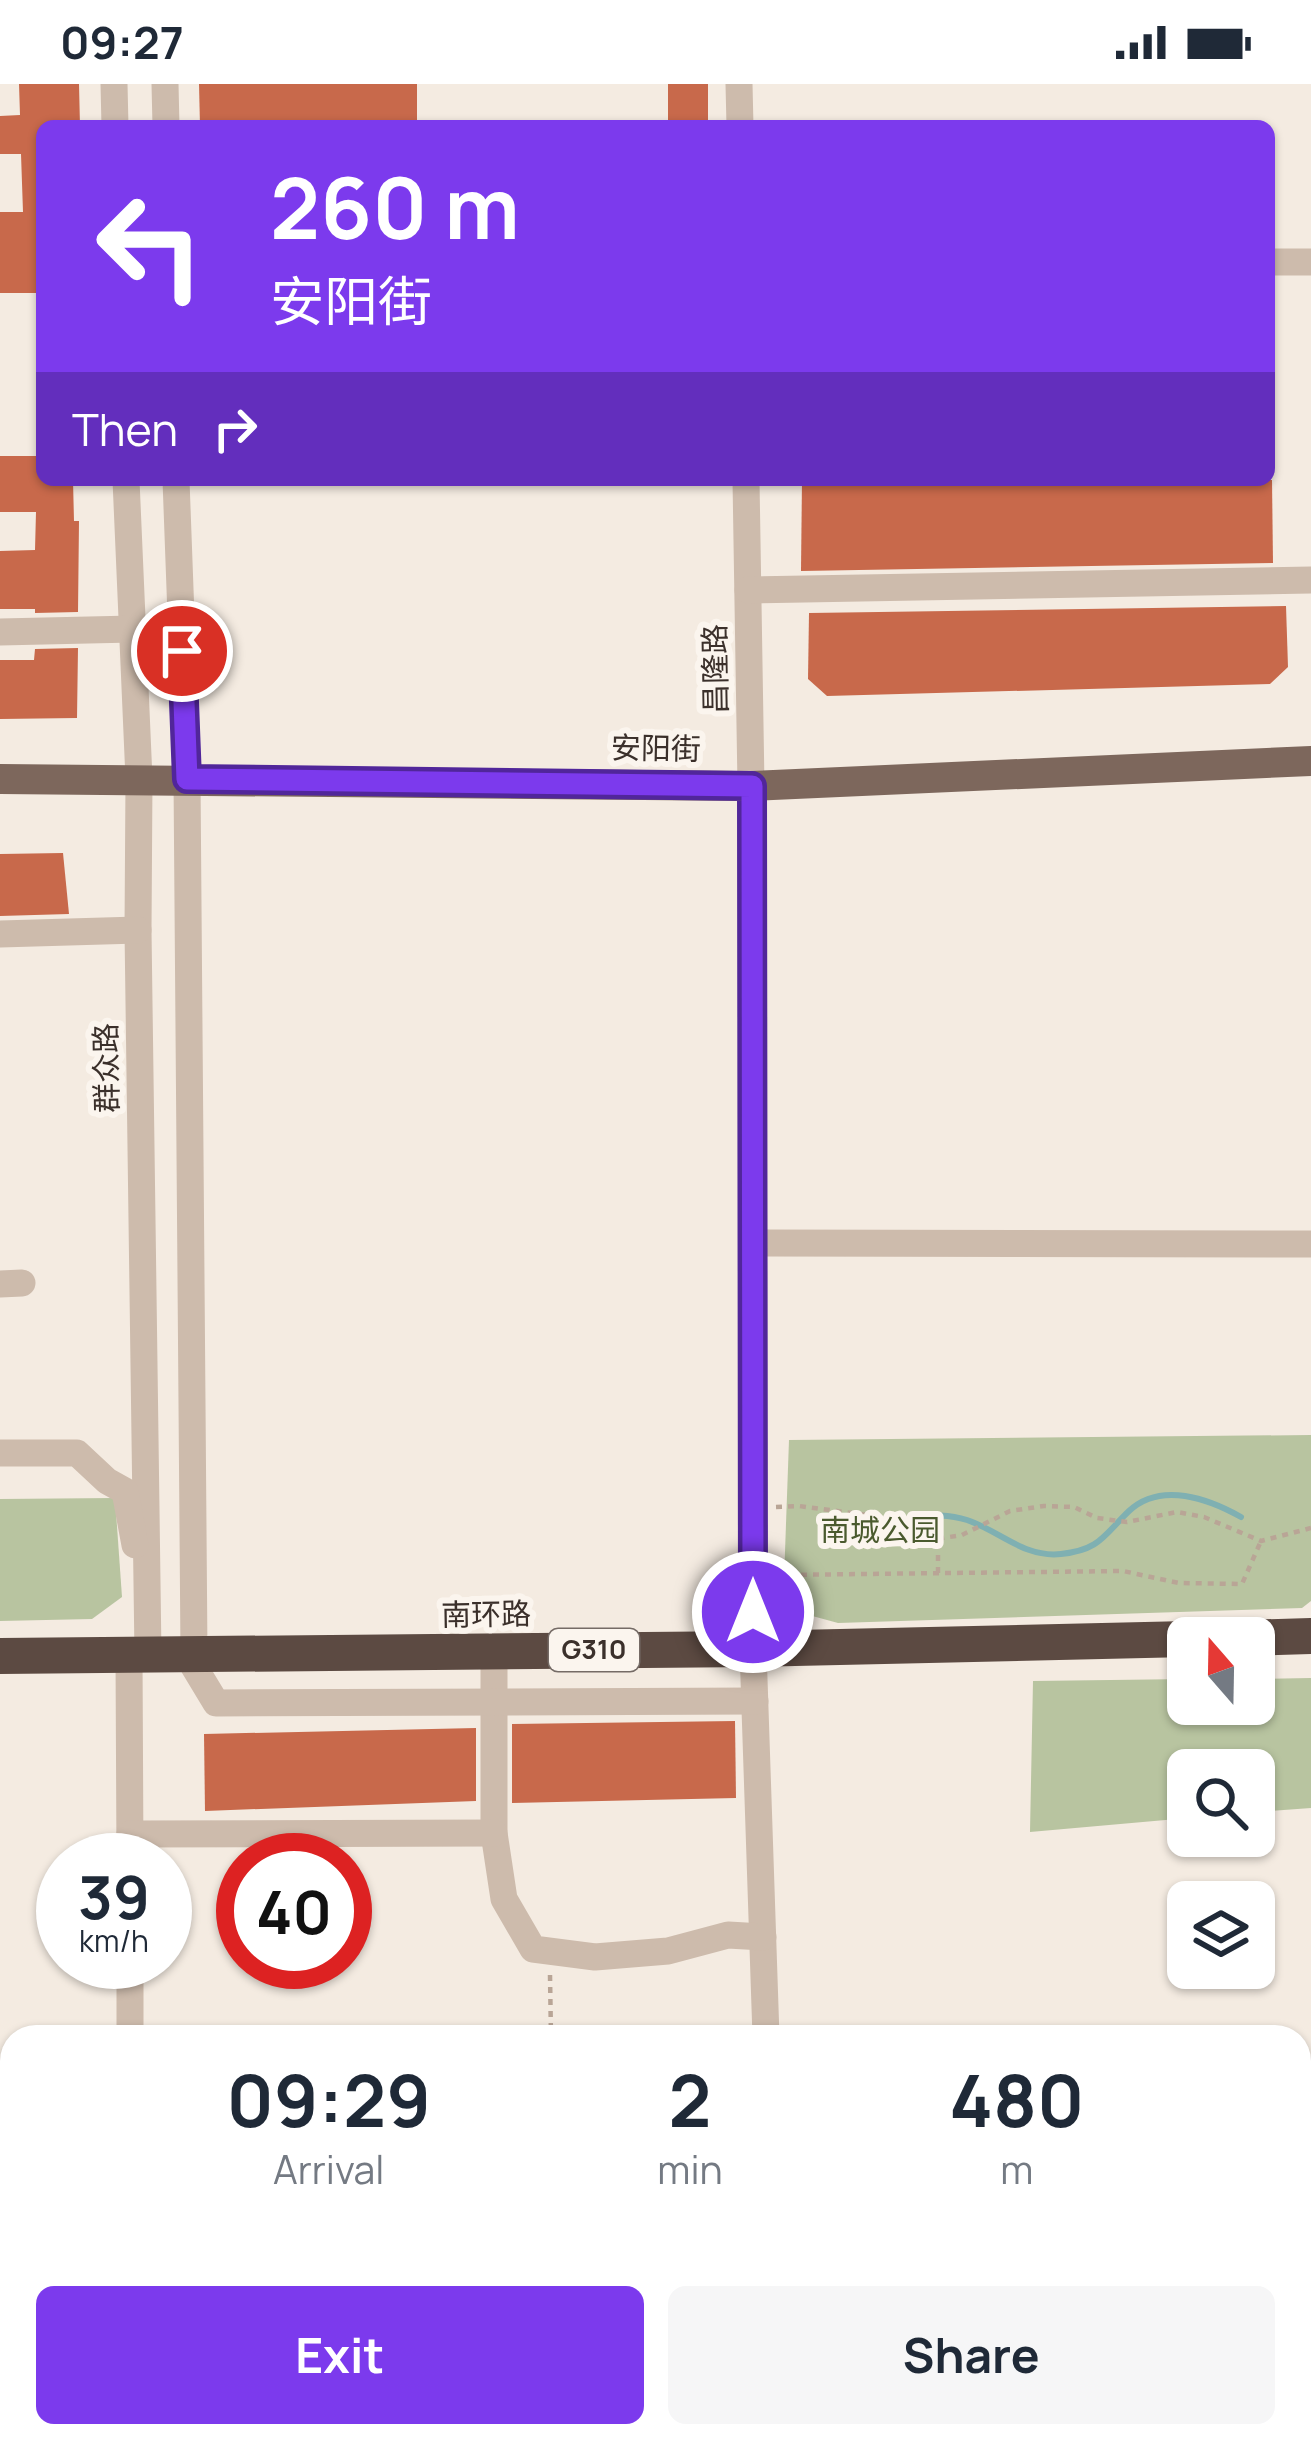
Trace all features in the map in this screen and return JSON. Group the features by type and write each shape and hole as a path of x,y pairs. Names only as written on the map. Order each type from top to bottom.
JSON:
{"highway":[{"path":"1275,1637 1311,1636"},
{"name":"南环路","path":"0,1656 753,1649 1167,1639"}],"main road":[{"name":"安阳街","path":"0,779 752,786 1311,761"}],"street":[{"path":"114,84 115,120"},
{"path":"165,84 166,120"},
{"path":"739,84 740,120"},
{"path":"1275,262 1311,262"},
{"name":"群众路","path":"126,486 139,779 148,1586 138,1655 131,1833"},
{"path":"176,486 187,779 190,1655 216,1703 755,1701"},
{"name":"昌隆路","path":"746,486 752,786 753,1649 766,2025"},
{"path":"748,590 1311,580"},
{"path":"0,632 133,629"},
{"path":"0,934 138,930"},
{"path":"752,1243 1311,1244"},
{"path":"0,1453 77,1453 125,1491 140,1578 148,1586"},
{"path":"494,1651 494,1833 504,1899 532,1949 595,1957 668,1951 728,1936 763,1937"},
{"path":"192,1845 494,1833"},
{"path":"130,1989 130,2025"}],"path":[{"path":"753,1508 799,1506 867,1515 900,1532 930,1540 965,1533 1010,1511 1044,1506 1074,1507 1127,1522 1177,1512 1204,1516 1261,1541 1311,1528"},
{"path":"938,1539 938,1573"},
{"path":"753,1576 1124,1571 1179,1583 1242,1584 1261,1541"},
{"path":"550,1951 551,2025"}],"green space":[{"name":"南城公园","path":"1311,1435 1311,1601 1302,1608 838,1623 783,1608 789,1440"},
{"path":"115,1498 122,1597 92,1619 0,1621 0,1499"},
{"path":"1311,1678 1311,1808 1275,1811 1275,1749 1167,1749 1167,1820 1030,1832 1033,1681 1167,1679 1167,1725 1275,1725 1275,1679"}],"building":[{"path":"19,84 79,84 80,120 36,120 36,293 0,293 0,212 23,212 21,154 0,154 0,116 20,115"},
{"path":"199,84 417,84 417,120 200,120"},
{"path":"668,84 708,84 708,120 668,120"},
{"path":"0,456 36,456 36,486 73,486 74,521 79,521 78,612 0,609 0,551 35,550 36,512 0,512"},
{"path":"802,486 1272,486 1273,563 801,571"},
{"path":"1286,606 1288,667 1270,684 827,696 808,679 809,613"},
{"path":"78,648 77,718 0,719 0,660 34,660 35,649"},
{"path":"63,853 69,914 0,916 0,854"},
{"path":"735,1721 736,1798 512,1803 512,1724"},
{"path":"476,1728 476,1801 205,1811 204,1734"}],"waterway":[{"path":"912,1516 960,1518 1048,1554 1093,1545 1129,1511 1156,1497 1200,1499 1241,1517"}],"route":[{"path":"182,651 187,779 752,786 753,1612"}]}
